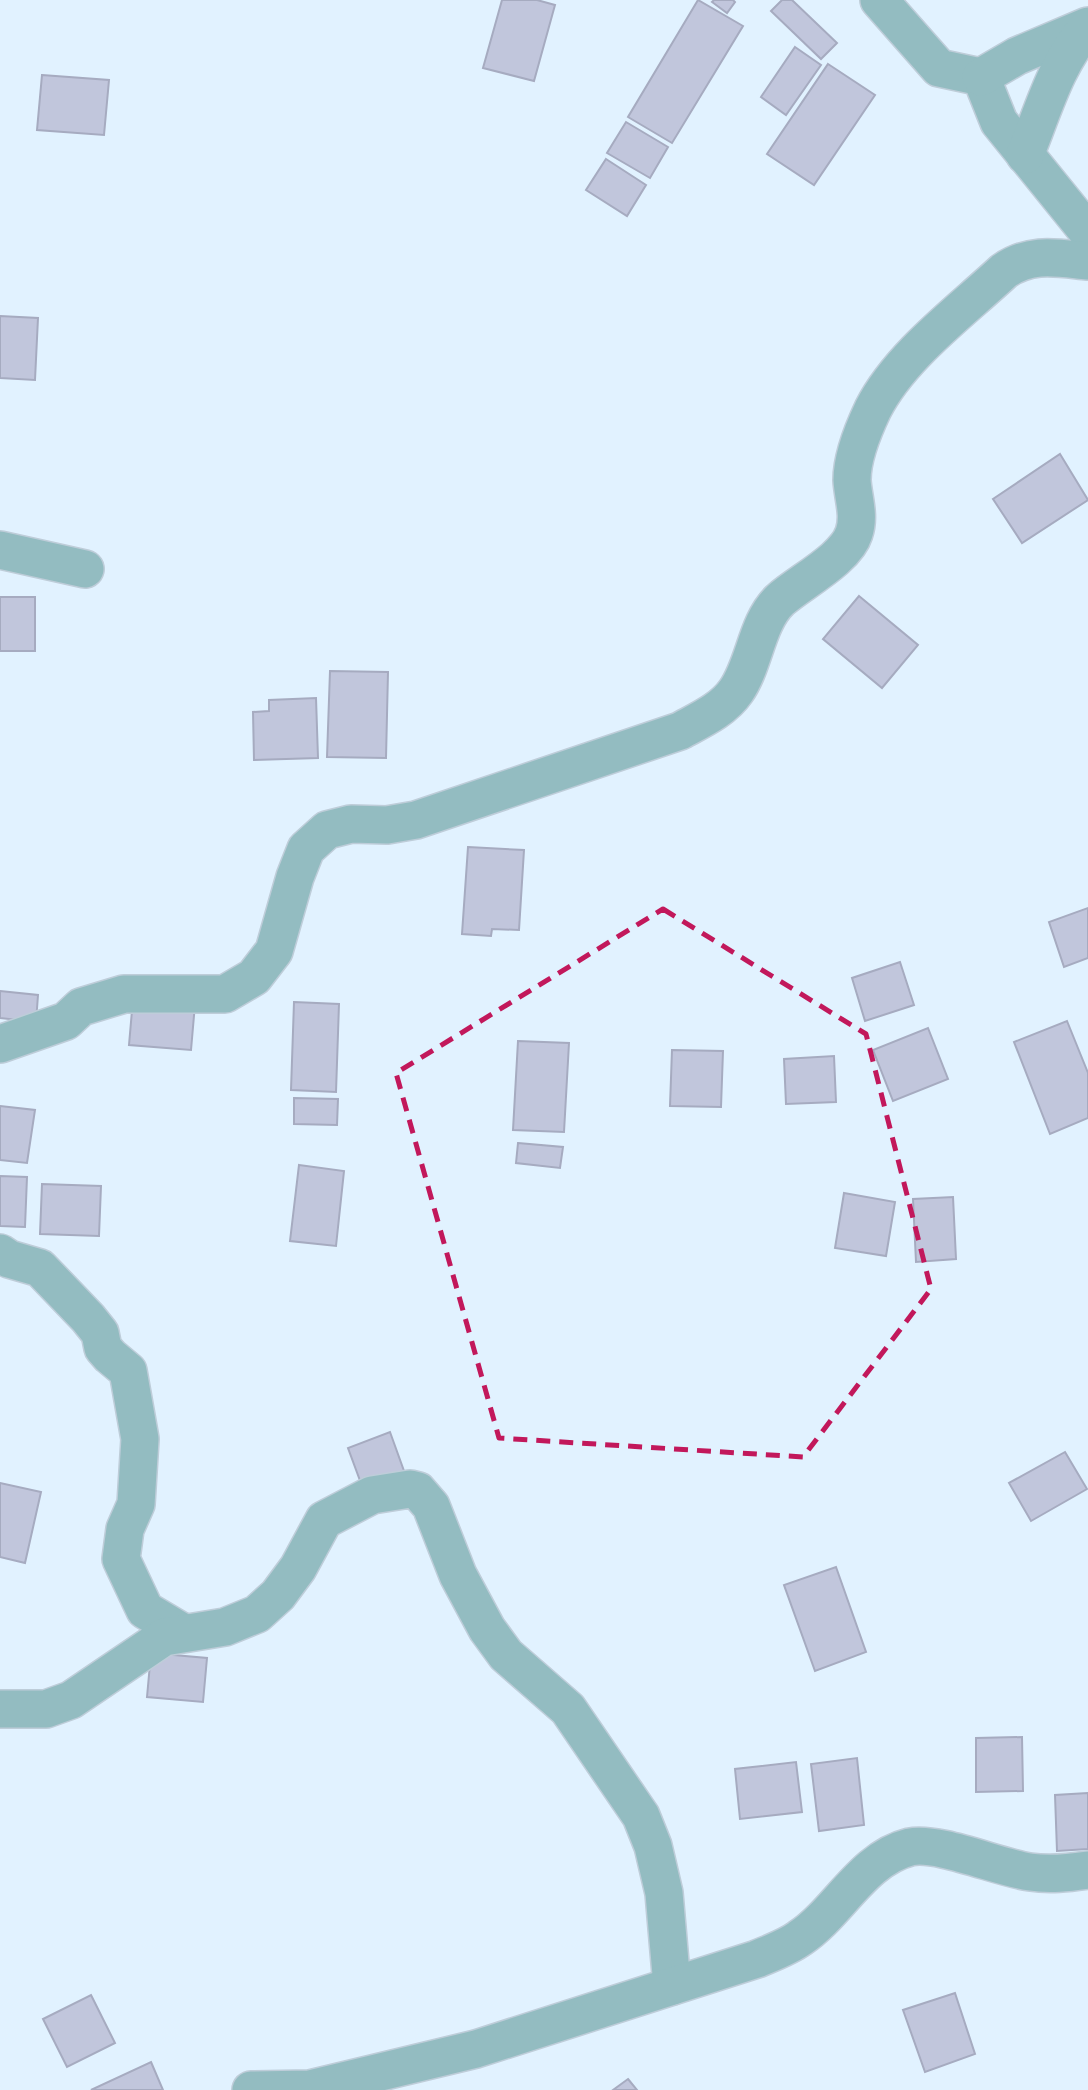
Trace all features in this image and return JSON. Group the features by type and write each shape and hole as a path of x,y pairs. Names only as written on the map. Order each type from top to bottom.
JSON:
{"street":[{"path":"879,0 939,68 981,77 1017,56 1088,27"},
{"path":"1025,155 1056,75 1073,44 1088,27"},
{"path":"981,77 999,122 1088,232"},
{"path":"0,1044 66,1021 81,1007 124,994 225,994 254,977 274,951 295,877 306,849 327,830 351,824 387,825 416,820 680,731 711,714 736,691 778,603 840,554 854,534 857,511 852,480 856,454 872,410 892,376 1004,271 1021,259 1042,257 1088,261"},
{"path":"0,550 85,569"},
{"path":"0,1253 9,1259 40,1268 100,1333 103,1348 128,1371 140,1439 136,1504 125,1529 121,1559 145,1610 182,1632"},
{"path":"0,1709 46,1709 71,1700 164,1637 225,1627 257,1614 278,1595 298,1568 324,1520 372,1495 410,1489 424,1494 458,1575 487,1629 506,1655 568,1709 641,1816 653,1846 664,1893 672,1986"},
{"path":"251,2090 310,2090 476,2049 757,1959 800,1938 841,1903 864,1874 891,1855 912,1846 975,1856 1027,1872 1059,1875 1088,1870"}],"highlighted area":[{"path":"663,909 866,1034 931,1289 803,1457 499,1438 396,1073"}],"building":[{"path":"502,0 537,0 555,5 534,81 483,68"},
{"path":"698,0 743,26 672,143 628,117"},
{"path":"782,0 792,0 837,43 821,59 771,11"},
{"path":"712,2 735,2 727,13"},
{"path":"795,47 821,65 786,115 761,97"},
{"path":"828,64 875,95 814,185 767,154"},
{"path":"42,75 109,80 104,135 37,130"},
{"path":"626,122 668,147 650,178 607,153"},
{"path":"606,159 646,185 627,216 586,190"},
{"path":"0,316 38,318 35,380 0,378"},
{"path":"1060,454 1088,500 1022,543 993,499"},
{"path":"859,596 918,645 882,688 823,639"},
{"path":"0,597 35,597 35,651 0,651"},
{"path":"330,671 388,672 386,758 327,757"},
{"path":"316,698 318,758 254,760 253,712 269,711 269,700"},
{"path":"468,847 524,850 519,930 492,929 491,936 462,934"},
{"path":"1088,908 1088,958 1064,967 1049,922"},
{"path":"900,962 914,1005 865,1021 852,978"},
{"path":"0,991 38,995 36,1022 0,1018"},
{"path":"133,999 195,1004 191,1050 129,1045"},
{"path":"294,1002 339,1004 336,1092 291,1090"},
{"path":"1067,1021 1088,1073 1088,1118 1050,1134 1014,1042"},
{"path":"928,1028 948,1079 893,1101 873,1050"},
{"path":"518,1041 569,1043 564,1132 513,1130"},
{"path":"672,1050 723,1051 721,1107 670,1106"},
{"path":"834,1056 836,1102 786,1104 784,1059"},
{"path":"294,1098 338,1099 337,1125 294,1124"},
{"path":"0,1106 35,1110 27,1163 0,1160"},
{"path":"518,1143 563,1147 560,1168 516,1163"},
{"path":"299,1165 344,1171 336,1246 290,1241"},
{"path":"0,1176 27,1177 25,1227 0,1226"},
{"path":"42,1184 101,1186 99,1236 40,1234"},
{"path":"844,1193 895,1202 886,1256 835,1248"},
{"path":"953,1197 956,1259 916,1262 913,1199"},
{"path":"390,1432 404,1471 362,1486 348,1448"},
{"path":"1065,1452 1087,1489 1031,1521 1009,1483"},
{"path":"0,1483 41,1492 25,1563 0,1557"},
{"path":"836,1567 866,1652 815,1671 784,1585"},
{"path":"151,1653 207,1658 203,1702 147,1697"},
{"path":"1022,1737 1023,1791 976,1792 976,1738"},
{"path":"857,1758 864,1825 819,1831 811,1764"},
{"path":"796,1762 802,1812 740,1819 735,1769"},
{"path":"1088,1793 1088,1849 1057,1851 1055,1795"},
{"path":"955,1993 975,2054 925,2072 903,2010"},
{"path":"91,1995 115,2043 67,2067 43,2019"},
{"path":"151,2062 163,2090 91,2090"},
{"path":"628,2079 637,2090 613,2090"}]}
